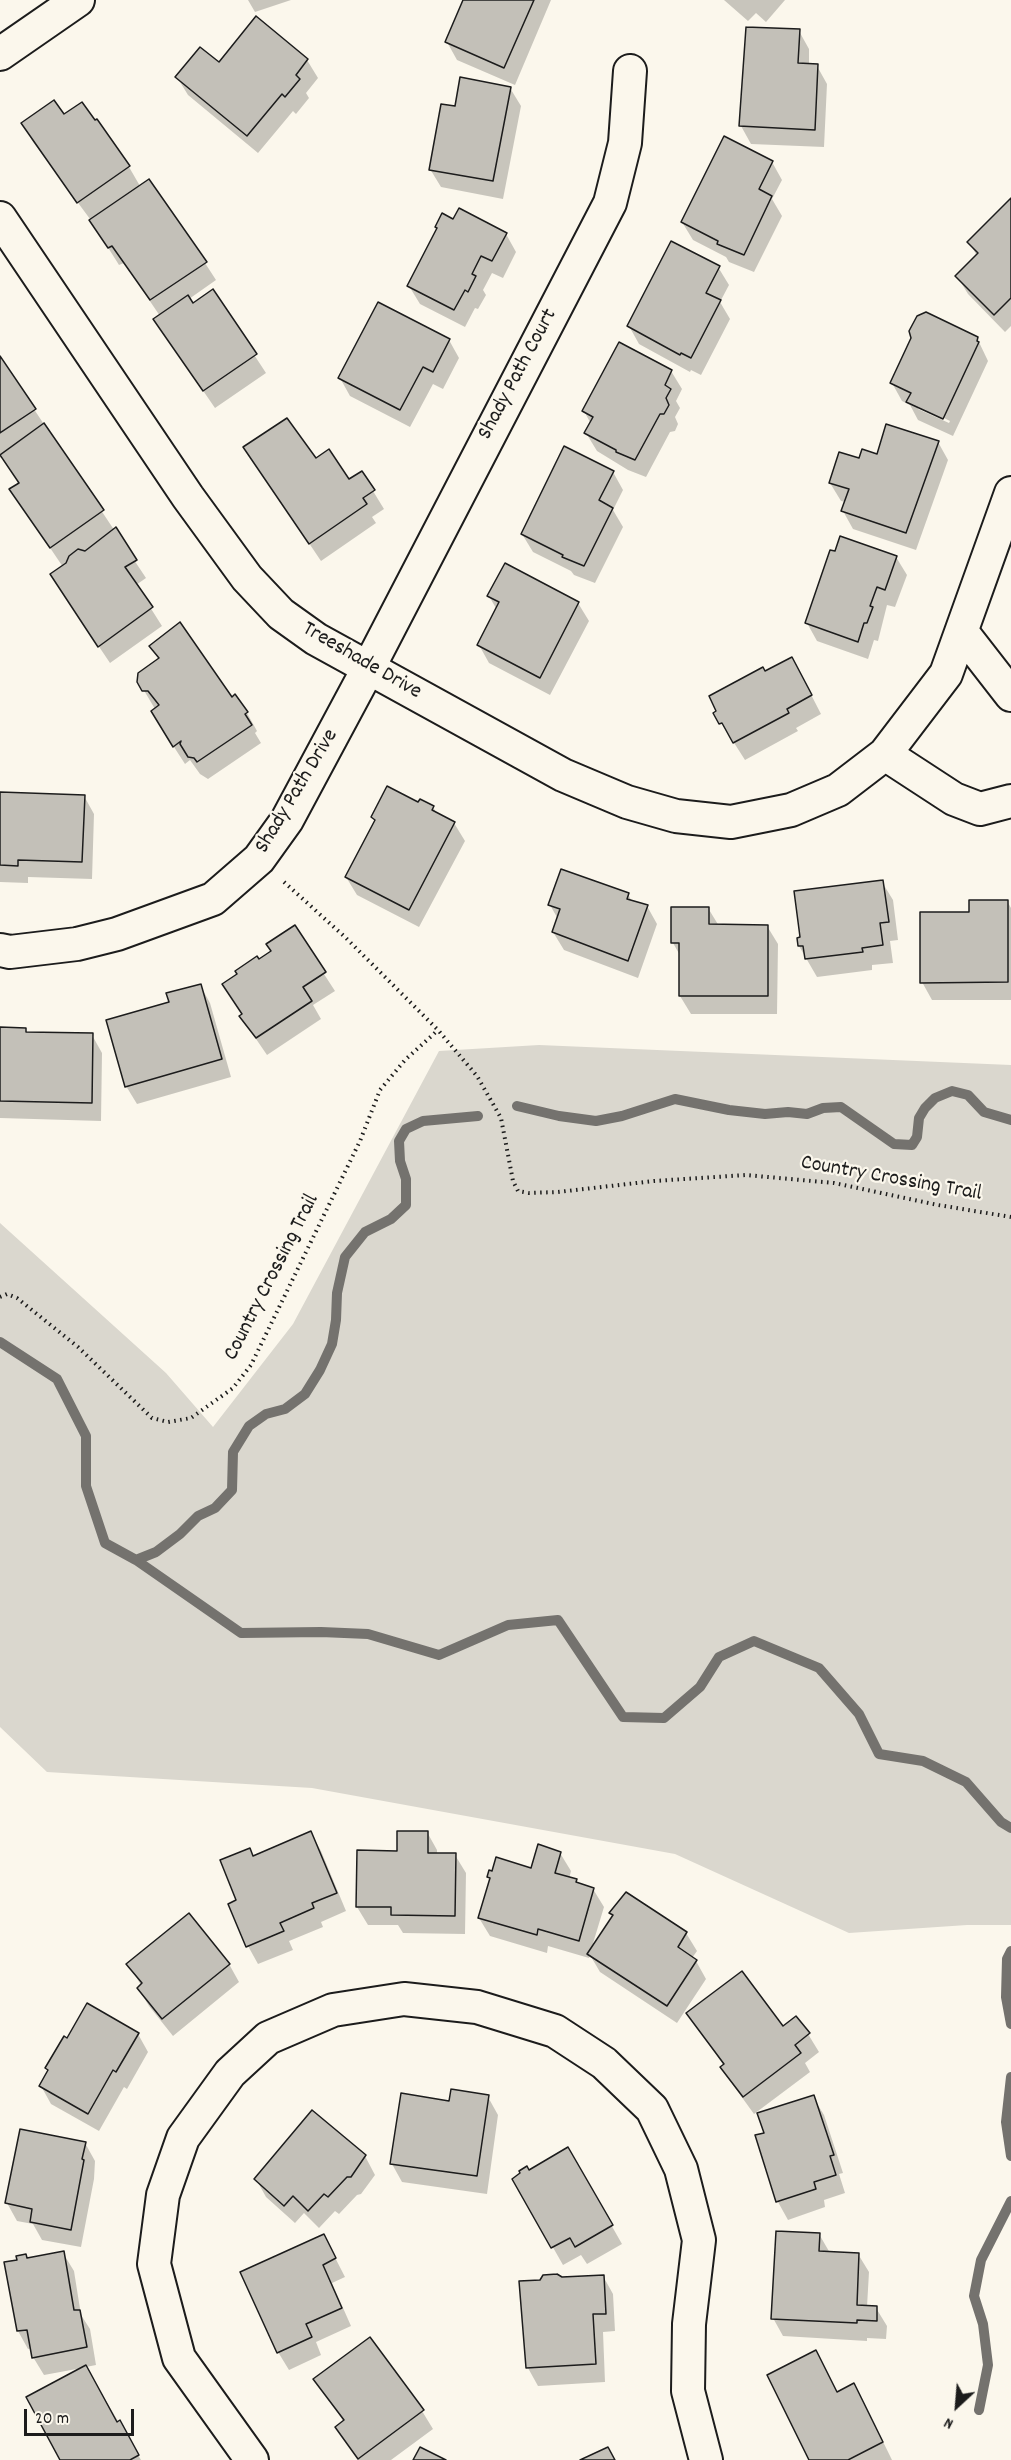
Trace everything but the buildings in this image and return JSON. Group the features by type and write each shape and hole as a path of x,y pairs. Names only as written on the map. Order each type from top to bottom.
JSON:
{"street":[{"path":"0,54 78,0"},
{"name":"Shady Path Court","path":"369,667 609,203 626,143 630,71"},
{"name":"Treeshade Drive","path":"0,218 188,497 247,578 281,614 316,639 563,775 627,802 676,816 731,822 791,810 838,790 885,754 946,675 1011,493"},
{"path":"962,632 1011,695"},
{"name":"Shady Path Drive","path":"0,950 10,952 77,944 117,934 213,899 259,860 287,820 369,667"},
{"path":"885,754 962,802 980,809 1011,801"},
{"path":"252,2460 179,2358 154,2264 163,2195 183,2138 230,2073 268,2038 333,2010 405,1999 477,2007 555,2031 604,2063 652,2109 681,2169 699,2240 689,2325 688,2391 706,2460"}],"path":[{"name":"Country Crossing Trail","path":"259,860 345,937 438,1030 477,1076 501,1118 513,1181 518,1191 558,1192 654,1181 746,1175 834,1183 938,1205 1011,1217"},
{"name":"Country Crossing Trail","path":"0,1297 7,1294 16,1298 69,1340 152,1418 168,1422 191,1418 233,1388 251,1365 360,1141 380,1090 405,1060 438,1030"}],"shaded area":[{"path":"539,1045 1011,1065 1011,1925 967,1925 849,1933 675,1854 312,1788 47,1772 0,1727 0,1223 166,1373 213,1427 293,1324 439,1051"}],"waterway":[{"path":"517,1106 559,1116 596,1121 622,1116 675,1099 729,1110 765,1114 788,1112 807,1114 823,1108 841,1107 894,1144 912,1145 917,1137 919,1118 925,1108 935,1098 952,1091 968,1095 984,1112 1011,1120"},
{"path":"136,1560 156,1552 180,1534 198,1516 215,1508 232,1490 233,1452 249,1426 266,1414 285,1409 305,1394 332,1344 337,1293 345,1257 365,1232 391,1219 406,1205 406,1179 400,1161 399,1141 406,1129 423,1121 478,1116"},
{"path":"0,1342 57,1379 86,1436 86,1486 105,1543 136,1560 241,1633 368,1634 439,1655 508,1625 558,1620 623,1717 664,1718 700,1687 719,1657 754,1641 819,1668 859,1714 879,1754 923,1761 966,1782 1001,1822 1011,1828"},
{"path":"1011,1951 1007,1959 1006,1997 1011,2024"},
{"path":"1011,2077 1006,2122 1011,2156"},
{"path":"979,2410 988,2365 983,2324 974,2296 981,2260 1011,2201"}]}
